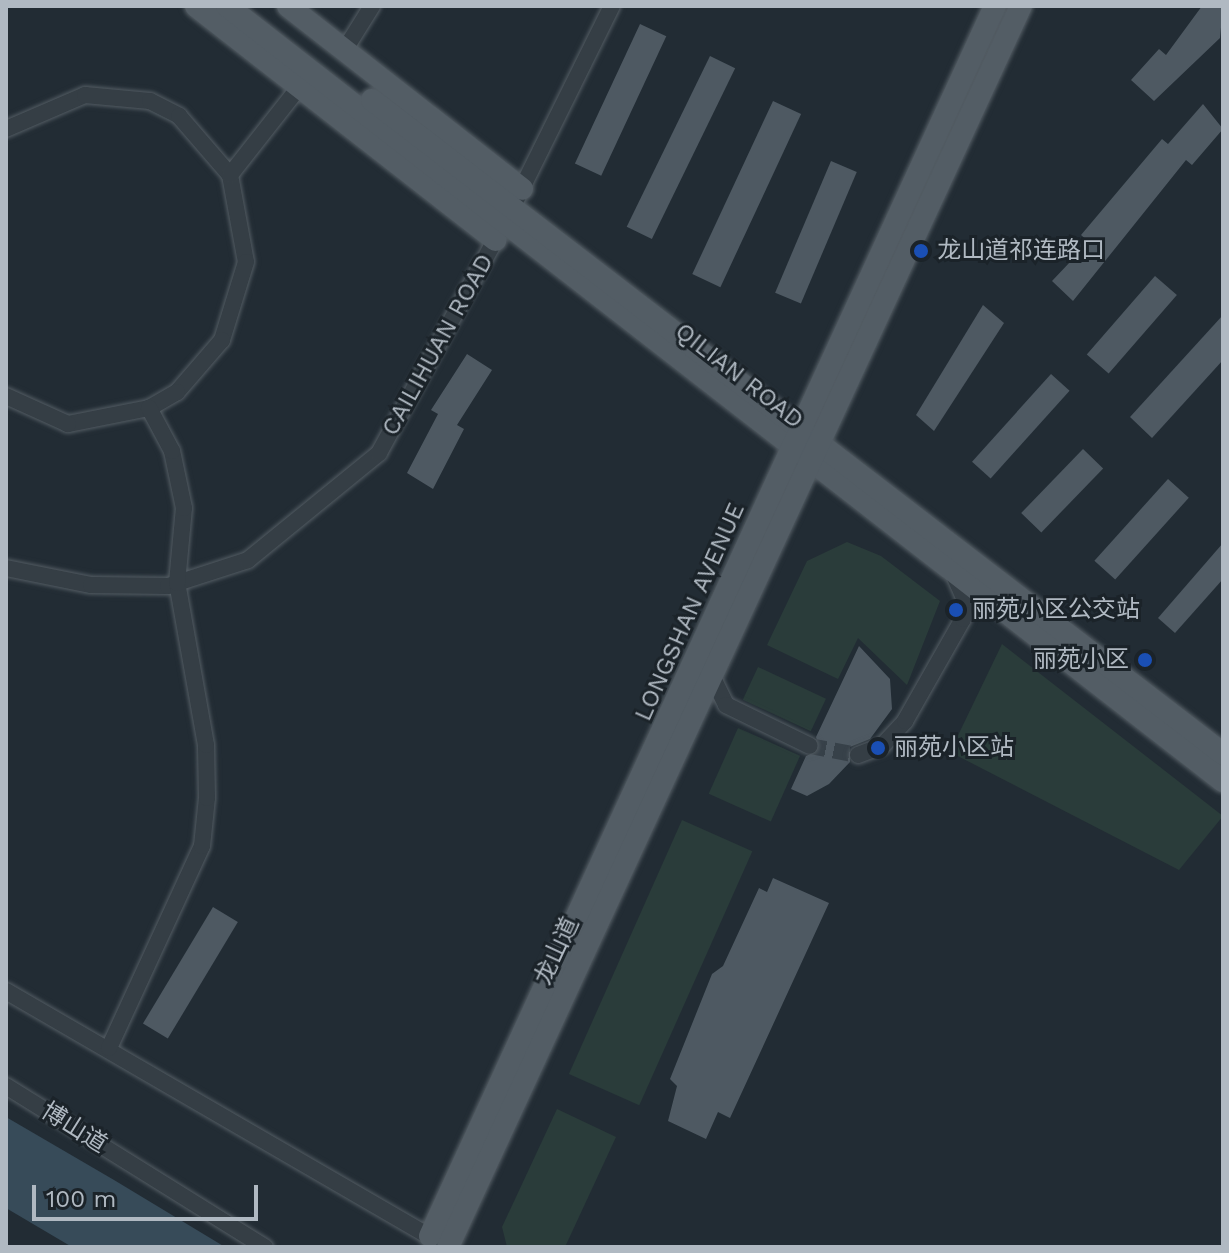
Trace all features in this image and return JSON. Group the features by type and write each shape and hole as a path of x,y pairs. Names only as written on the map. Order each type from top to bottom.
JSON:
{"main road":[{"path":"196,6 296,91 508,215"},
{"name":"QILIAN ROAD","path":"227,6 800,427 1223,754"},
{"name":"QILIAN ROAD","path":"251,6 789,448 1223,781"},
{"path":"288,6 344,51 508,215"},
{"name":"LONGSHAN AVENUE","path":"441,1243 689,684 789,448 995,6"},
{"name":"LONGSHAN AVENUE","path":"713,678 1021,6"},
{"name":"龙山道","path":"441,1243 713,678"}],"street":[{"path":"344,51 372,6"},
{"name":"CAILIHUAN ROAD","path":"6,568 91,585 177,583 248,560 379,453 508,215 612,6"},
{"path":"230,175 296,91"},
{"path":"6,129 85,95 150,101 199,134 230,175 245,246 239,297 203,366 149,408 68,424 6,396"},
{"path":"109,1048 202,846 206,745 177,583 180,481 149,408"},
{"path":"858,755 882,746 905,721 963,619 965,600 952,571"},
{"path":"713,678 726,705 810,746"},
{"path":"6,991 441,1243"},
{"name":"博山道","path":"6,1086 265,1247"}],"shaded area":[{"path":"847,542 881,556 940,601 907,685 858,638 838,679 767,645 807,561"},
{"path":"1002,644 1223,816 1179,870 950,752"},
{"path":"758,667 826,699 811,731 743,700"},
{"path":"738,728 800,756 771,821 709,794"},
{"path":"682,820 752,851 639,1105 569,1074"},
{"path":"557,1109 616,1137 565,1247 507,1247 502,1227"}],"water":[{"path":"6,1117 225,1247 72,1247 6,1208"}],"building":[{"path":"1202,6 1223,6 1220,38 1154,101 1131,80 1159,49 1166,55"},
{"path":"640,24 666,36 601,176 575,164"},
{"path":"710,56 735,68 652,239 627,227"},
{"path":"773,101 801,114 720,287 692,274"},
{"path":"1203,104 1223,129 1192,165 1186,160 1073,301 1052,281 1089,242 1081,235 1162,139 1168,144"},
{"path":"831,161 857,172 801,304 775,293"},
{"path":"1155,276 1177,295 1109,374 1087,354"},
{"path":"983,305 1004,323 934,431 916,415"},
{"path":"1223,315 1223,360 1152,438 1130,417"},
{"path":"467,354 492,370 457,425 464,429 433,489 407,473 438,414 431,410"},
{"path":"1051,374 1070,391 991,478 972,462"},
{"path":"1083,449 1103,468 1041,532 1021,513"},
{"path":"1168,479 1189,498 1115,579 1094,561"},
{"path":"1223,543 1223,579 1175,633 1158,618"},
{"path":"859,646 890,679 892,709 870,739 850,747 850,762 829,784 807,796 791,789 806,756 820,750 816,737"},
{"path":"773,878 829,903 730,1118 718,1112 706,1139 668,1121 677,1086 670,1079 712,974 723,966 759,888 767,892"},
{"path":"213,907 238,922 168,1039 143,1024"}],"tunnel":[{"path":"810,746 858,755"}],"place":[{"name":"龙山道祁连路口","path":"921,251"},
{"name":"丽苑小区公交站","path":"956,610"},
{"name":"丽苑小区","path":"1145,660"},
{"name":"丽苑小区站","path":"878,748"}]}
